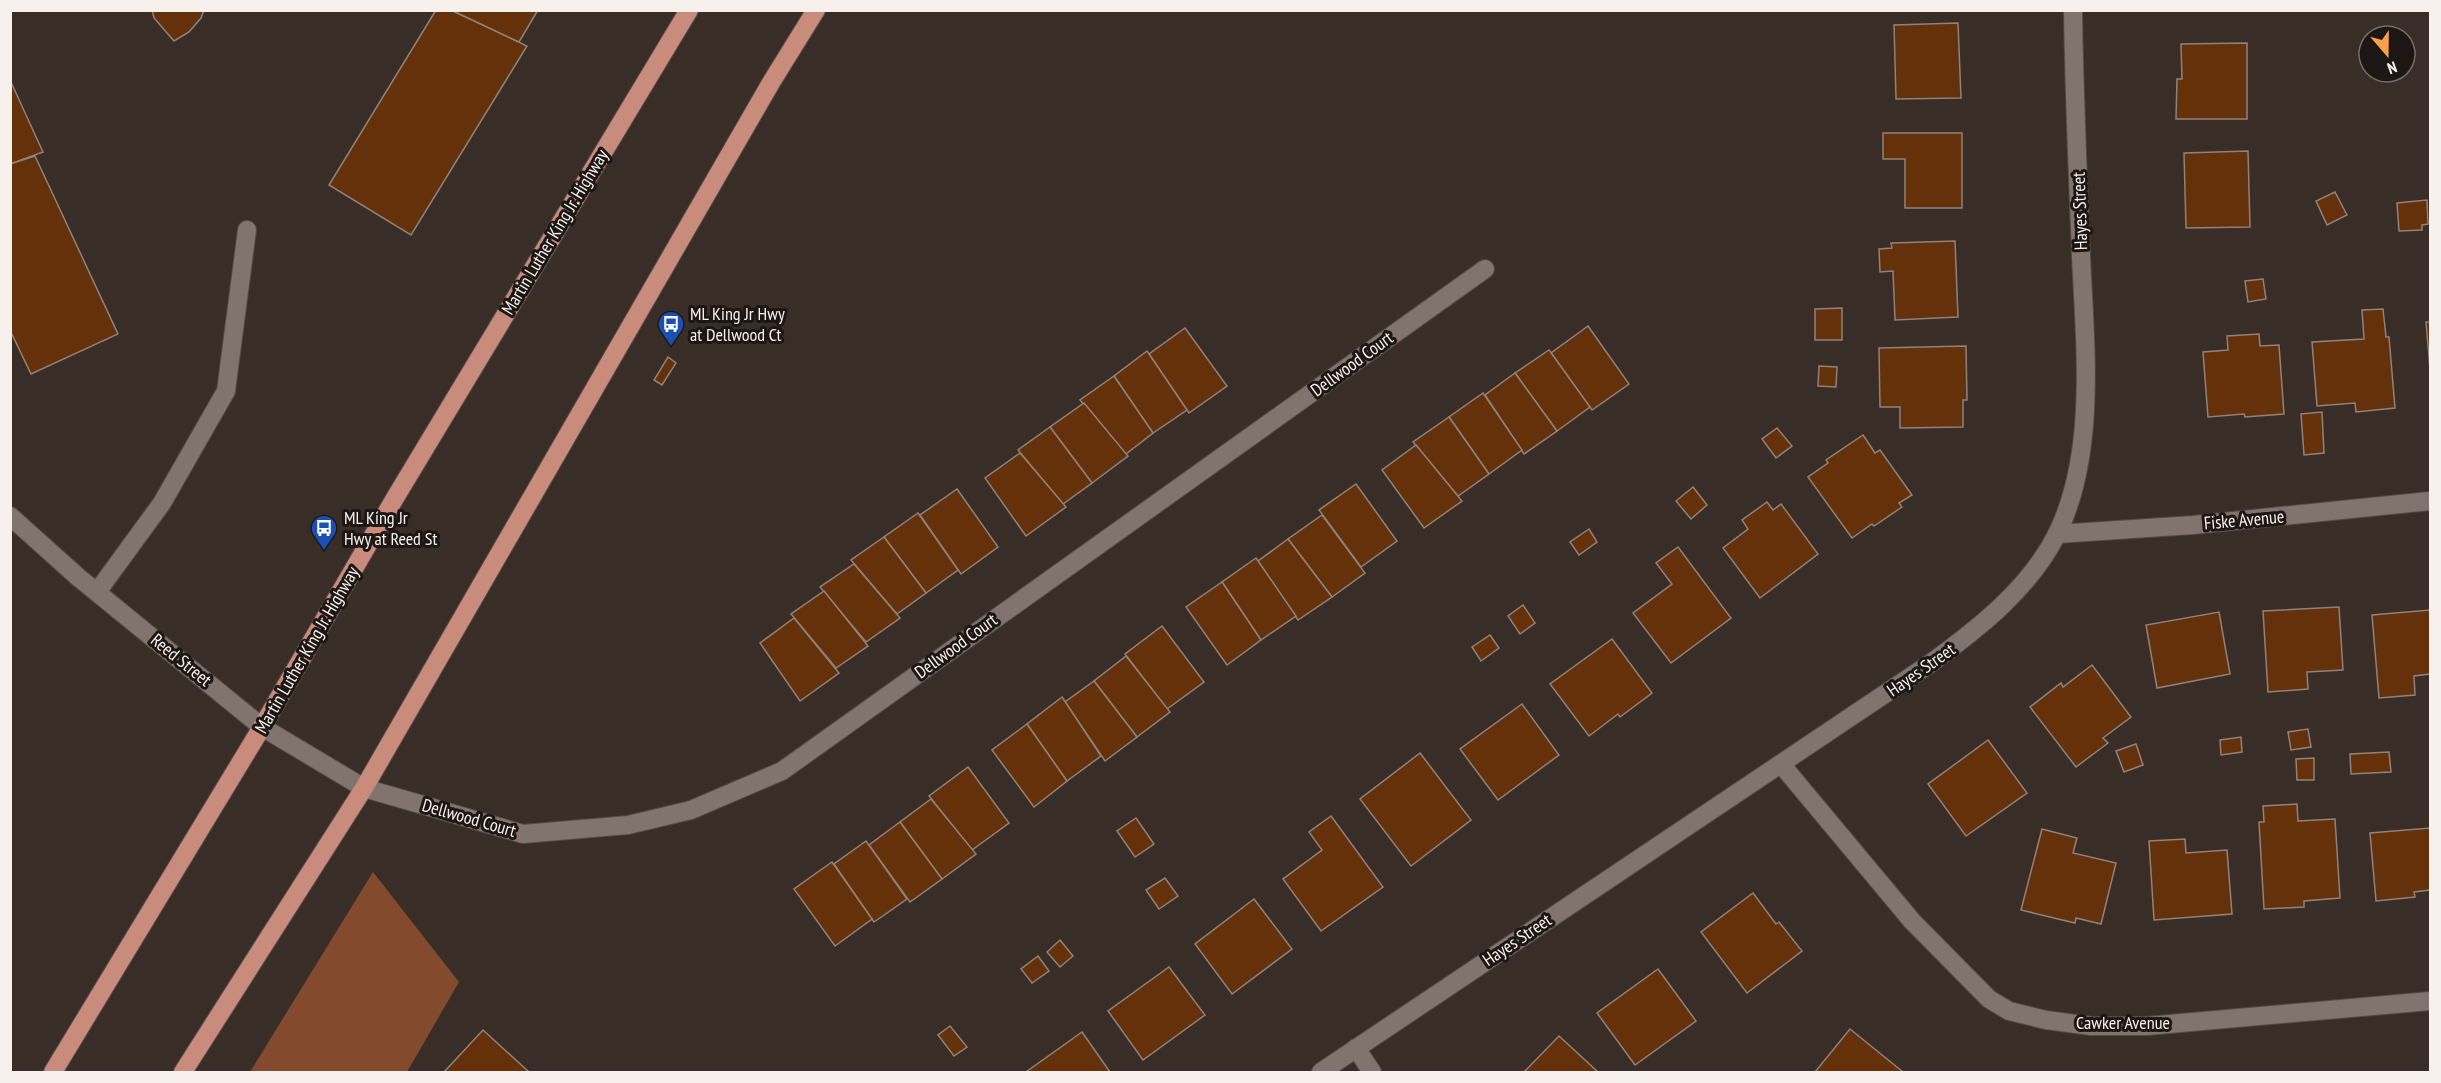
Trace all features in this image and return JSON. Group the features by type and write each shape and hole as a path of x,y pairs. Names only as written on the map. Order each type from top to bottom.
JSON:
{"main road":[{"name":"Martin Luther King Jr. Highway","path":"53,1072 262,727 395,498 689,10"},
{"path":"183,1072 364,788 766,92 816,10"}],"street":[{"name":"Hayes Street","path":"1322,1072 1836,728 1970,635 1995,614 2042,559 2057,534 2078,478 2084,441 2083,290 2073,10"},
{"path":"97,592 162,503 226,391 248,230"},
{"name":"Dellwood Court","path":"364,788 523,834 628,825 691,810 782,771 1485,269"},
{"name":"Fiske Avenue","path":"2057,534 2205,524 2430,501"},
{"name":"Reed Street","path":"14,525 262,727 364,788"},
{"name":"Cawker Avenue","path":"1781,764 1912,921 1989,999 2009,1011 2046,1020 2091,1026 2147,1026 2430,1001"},
{"path":"1356,1048 1372,1072"}],"shaded area":[{"path":"373,872 459,982 407,1072 250,1072"}],"building":[{"path":"152,10 204,10 201,18 189,32 174,41 154,18"},
{"path":"436,10 451,10 527,46 411,235 329,185"},
{"path":"451,10 538,10 519,42"},
{"path":"1958,23 1961,98 1896,99 1894,25"},
{"path":"2247,43 2247,119 2176,119 2177,79 2182,79 2181,44"},
{"path":"10,80 43,152 10,164"},
{"path":"1883,133 1962,133 1962,208 1905,208 1905,159 1883,159"},
{"path":"2248,151 2250,227 2186,228 2184,153"},
{"path":"35,156 118,334 31,374 10,330 10,164"},
{"path":"2335,192 2347,215 2327,225 2316,201"},
{"path":"2427,200 2428,224 2422,225 2422,230 2399,231 2397,203"},
{"path":"1955,241 1958,317 1895,320 1893,271 1880,272 1879,249 1892,248 1891,243"},
{"path":"2263,279 2266,299 2248,302 2245,281"},
{"path":"1842,308 1842,340 1815,340 1815,309"},
{"path":"2383,309 2386,337 2389,337 2395,408 2356,412 2355,403 2317,406 2312,342 2364,339 2362,310"},
{"path":"2426,322 2430,322 2430,369"},
{"path":"1588,326 1629,384 1592,410 1551,353"},
{"path":"1185,328 1227,386 1189,413 1149,354"},
{"path":"2259,334 2260,346 2279,345 2284,414 2208,417 2203,352 2228,350 2227,336"},
{"path":"1966,346 1967,400 1963,400 1963,427 1900,428 1900,407 1880,407 1879,348"},
{"path":"1549,350 1590,407 1557,431 1515,373"},
{"path":"1147,351 1187,410 1153,433 1114,376"},
{"path":"668,357 676,363 662,385 654,380"},
{"path":"1819,366 1837,367 1836,387 1818,386"},
{"path":"1515,373 1557,431 1524,454 1485,395"},
{"path":"1114,376 1153,433 1126,454 1080,400"},
{"path":"1483,393 1522,450 1489,474 1449,417"},
{"path":"1084,403 1128,456 1092,483 1050,427"},
{"path":"2322,412 2324,453 2304,455 2301,414"},
{"path":"1449,417 1489,474 1458,496 1413,442"},
{"path":"1050,427 1092,483 1063,504 1018,450"},
{"path":"1777,428 1792,446 1776,458 1762,439"},
{"path":"1863,435 1875,453 1880,450 1912,495 1899,503 1902,507 1852,538 1808,477 1828,463 1826,460"},
{"path":"1416,445 1462,501 1424,528 1382,470"},
{"path":"1020,453 1066,507 1026,536 985,478"},
{"path":"1356,484 1397,541 1361,567 1319,510"},
{"path":"1693,487 1707,505 1691,519 1676,501"},
{"path":"957,489 998,547 961,574 920,515"},
{"path":"1767,502 1773,510 1781,504 1818,554 1760,598 1723,548 1748,529 1742,520"},
{"path":"918,513 958,570 926,593 884,537"},
{"path":"1322,515 1365,573 1332,597 1288,539"},
{"path":"1589,529 1597,542 1579,555 1570,542"},
{"path":"884,537 926,593 897,614 851,560"},
{"path":"1288,539 1332,597 1298,620 1258,561"},
{"path":"1678,547 1731,618 1671,663 1633,613 1672,584 1656,563"},
{"path":"1256,558 1296,616 1261,640 1222,582"},
{"path":"854,564 900,618 866,642 820,587"},
{"path":"1222,582 1261,640 1227,665 1186,607"},
{"path":"824,591 868,646 836,668 791,614"},
{"path":"1523,605 1535,623 1520,634 1508,616"},
{"path":"2339,607 2343,670 2307,672 2308,689 2268,692 2263,611"},
{"path":"2430,610 2430,674 2414,676 2415,695 2379,698 2372,615"},
{"path":"2219,612 2230,674 2157,688 2146,625"},
{"path":"794,618 839,673 800,701 760,643"},
{"path":"1162,626 1204,682 1167,709 1125,654"},
{"path":"1490,635 1499,648 1481,661 1472,647"},
{"path":"1612,639 1652,693 1620,717 1618,714 1589,736 1550,684"},
{"path":"1126,656 1170,712 1137,737 1094,681"},
{"path":"2092,665 2131,717 2103,738 2108,743 2076,767 2030,707 2061,683 2063,687"},
{"path":"1094,681 1137,737 1105,761 1065,702"},
{"path":"1062,697 1101,756 1067,781 1027,724"},
{"path":"1522,704 1559,755 1498,800 1460,749"},
{"path":"1027,724 1067,781 1034,807 992,750"},
{"path":"2308,729 2311,747 2291,750 2288,732"},
{"path":"2241,737 2242,752 2221,755 2220,740"},
{"path":"1988,740 2027,793 1966,836 1928,784"},
{"path":"2136,744 2143,765 2124,772 2116,751"},
{"path":"2389,752 2391,772 2351,774 2350,754"},
{"path":"1420,753 1471,820 1411,866 1360,799"},
{"path":"2314,758 2314,780 2297,780 2296,759"},
{"path":"968,767 1009,823 972,850 929,796"},
{"path":"931,799 976,854 942,879 900,822"},
{"path":"2297,804 2298,821 2335,819 2340,898 2304,901 2304,907 2264,909 2259,822 2264,822 2263,806"},
{"path":"1331,816 1383,887 1321,931 1283,879 1322,850 1309,832"},
{"path":"1136,818 1154,844 1135,857 1117,831"},
{"path":"900,822 942,879 910,902 869,845"},
{"path":"2430,828 2430,890 2414,892 2415,897 2376,901 2370,833"},
{"path":"2042,829 2077,838 2073,853 2116,863 2101,924 2076,918 2075,923 2021,910"},
{"path":"2185,839 2186,853 2227,850 2232,914 2154,920 2149,841"},
{"path":"866,841 907,899 874,922 834,864"},
{"path":"832,862 872,919 835,946 794,889"},
{"path":"1165,878 1178,896 1159,909 1146,890"},
{"path":"1753,893 1776,924 1779,922 1802,951 1747,993 1701,932"},
{"path":"1254,899 1292,949 1232,994 1195,944"},
{"path":"1060,940 1073,956 1060,967 1047,952"},
{"path":"1038,956 1049,971 1032,983 1021,969"},
{"path":"1169,967 1205,1015 1143,1060 1108,1011"},
{"path":"1658,969 1696,1021 1635,1065 1597,1013"},
{"path":"950,1026 967,1047 954,1056 938,1035"},
{"path":"1850,1029 1903,1072 1815,1072"},
{"path":"483,1030 529,1072 444,1072"},
{"path":"1082,1032 1110,1072 1026,1072"},
{"path":"1559,1036 1598,1072 1524,1072"}],"place":[{"name":"ML King Jr Hwy at Dellwood Ct","path":"671,347"},
{"name":"ML King Jr Hwy at Reed St","path":"324,551"}]}
